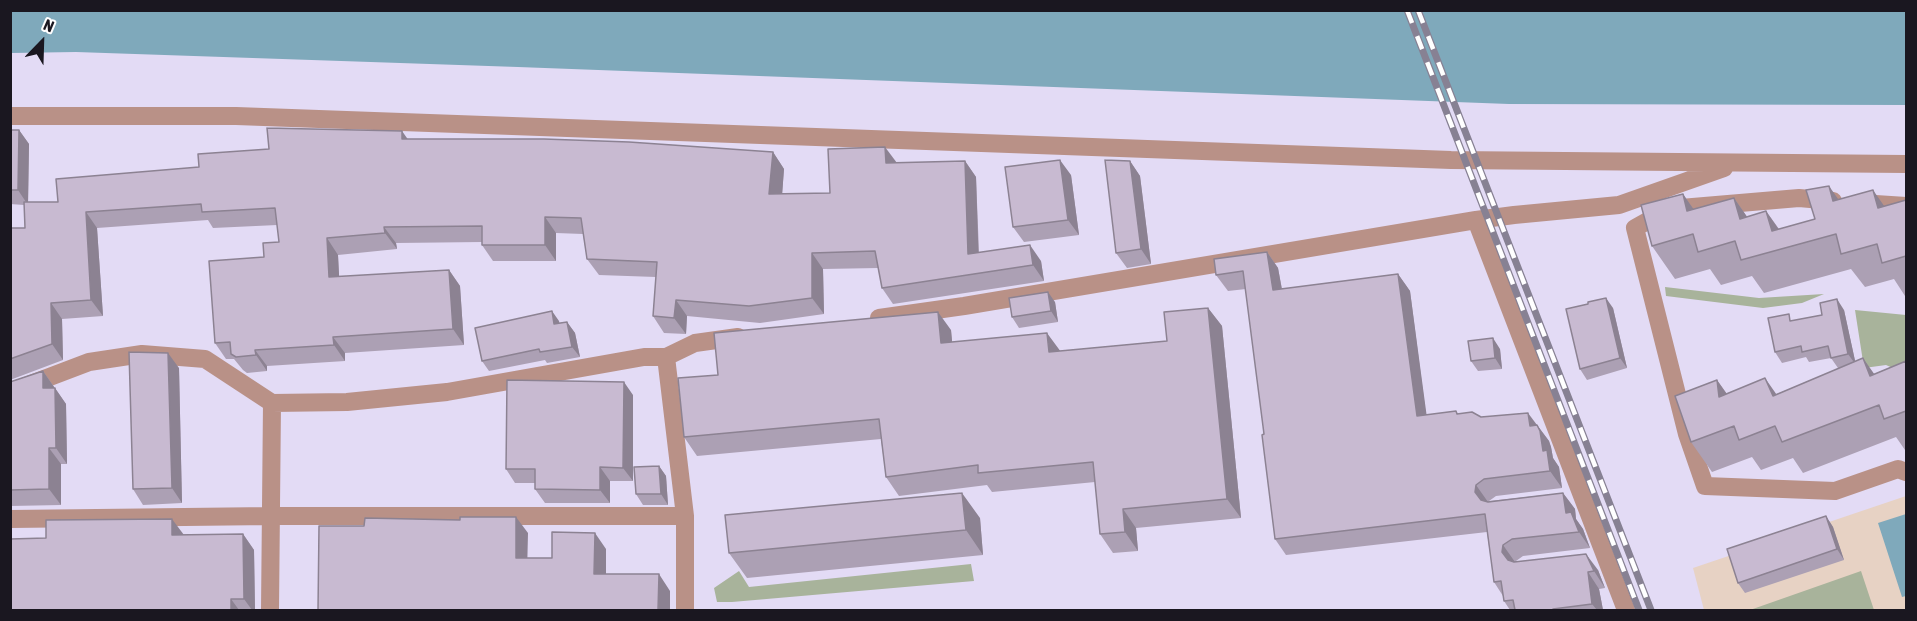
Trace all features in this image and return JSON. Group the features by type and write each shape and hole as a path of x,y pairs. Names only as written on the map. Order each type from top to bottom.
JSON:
{"street":[{"path":"10,116 236,116 1451,160 1906,164"},
{"path":"860,321 964,306 1476,220 1619,205 1737,164"},
{"path":"1906,206 1800,198 1670,209 1635,228 1687,435 1705,486 1835,491 1898,470 1906,472"},
{"path":"1476,220 1626,610"},
{"path":"10,392 89,362 142,354 205,359 272,404 347,402 447,392 644,357 666,357 695,343 754,335"},
{"path":"666,357 685,516 685,610"},
{"path":"270,610 272,404"},
{"path":"1532,419 1552,417"},
{"path":"1562,500 1582,497"},
{"path":"10,519 271,516 685,516"},
{"path":"1583,560 1606,558"}],"shaded area":[{"path":"1906,496 1906,610 1704,610 1693,568"}],"green space":[{"path":"1665,287 1759,298 1824,294 1802,303 1763,308 1666,296"},
{"path":"1855,310 1906,315 1906,374 1886,365 1864,368"},
{"path":"971,564 974,581 732,602 717,602 714,588 739,571 749,587"},
{"path":"1861,571 1874,610 1750,610"}],"water":[{"path":"10,11 1906,11 1906,105 1509,104 518,67 76,52 11,53"},
{"path":"1906,514 1906,596 1902,597 1878,523"}],"building":[{"path":"267,128 402,131 402,139 544,139 629,142 773,152 769,194 830,193 828,149 885,147 886,163 965,161 968,254 1030,245 1033,265 882,288 875,251 812,253 812,298 749,306 676,300 674,318 653,316 657,262 587,259 581,218 545,217 545,245 482,245 482,226 384,227 385,233 327,238 329,277 449,270 453,329 333,337 334,345 255,350 256,355 236,357 231,354 230,342 215,343 209,261 264,257 263,243 279,242 275,208 202,212 201,204 86,212 91,300 51,303 52,344 10,359 10,228 25,228 24,202 58,202 56,179 199,167 198,154 269,149"},
{"path":"10,130 19,130 18,190 10,190"},
{"path":"1060,160 1068,220 1013,227 1005,167"},
{"path":"1105,160 1130,161 1141,249 1116,253"},
{"path":"1829,186 1833,201 1873,190 1878,208 1906,200 1906,256 1882,263 1877,244 1841,254 1836,234 1741,260 1735,241 1698,252 1693,234 1652,246 1641,205 1683,194 1687,211 1734,198 1740,219 1766,211 1772,231 1815,219 1806,190"},
{"path":"1267,252 1273,290 1398,274 1417,416 1456,411 1457,414 1472,412 1481,417 1528,413 1530,426 1537,425 1540,431 1543,451 1547,450 1550,471 1484,479 1476,485 1475,492 1481,500 1488,502 1563,493 1566,513 1571,512 1579,532 1512,539 1503,545 1502,552 1508,560 1514,562 1586,554 1594,571 1588,572 1592,604 1554,610 1515,610 1513,600 1504,601 1501,581 1494,582 1485,514 1275,539 1243,271 1216,275 1214,259"},
{"path":"1048,292 1051,311 1012,317 1009,298"},
{"path":"1606,298 1620,358 1580,369 1566,309"},
{"path":"1837,299 1848,354 1831,358 1828,346 1802,352 1801,346 1775,352 1768,318 1789,314 1790,321 1822,315 1820,303"},
{"path":"1208,308 1227,499 1123,509 1125,532 1100,534 1093,462 978,473 978,465 886,477 879,419 684,437 678,378 718,375 714,333 938,312 941,343 1047,333 1049,352 1167,341 1164,312"},
{"path":"552,311 554,324 567,322 572,347 540,352 539,349 482,361 475,328"},
{"path":"1493,338 1495,358 1471,361 1468,341"},
{"path":"129,352 168,353 172,488 133,489"},
{"path":"1863,358 1870,376 1906,361 1906,411 1884,419 1879,405 1782,442 1775,426 1739,440 1734,426 1691,442 1675,396 1717,380 1719,397 1765,378 1773,396"},
{"path":"43,371 43,388 55,388 56,448 49,448 49,489 10,490 10,382"},
{"path":"507,380 624,382 623,468 600,467 600,490 535,489 535,469 506,469"},
{"path":"659,466 661,494 636,494 634,467"},
{"path":"962,493 966,530 729,553 725,515"},
{"path":"1826,516 1837,549 1738,583 1727,549"},
{"path":"460,517 516,517 516,558 552,558 552,532 595,533 594,574 659,574 658,610 318,610 319,526 364,526 365,518 460,520"},
{"path":"172,519 172,535 243,534 244,599 231,599 231,610 10,610 10,539 46,538 46,520"}],"railway":[{"path":"1407,10 1639,610"},
{"path":"1418,10 1651,610"}]}
